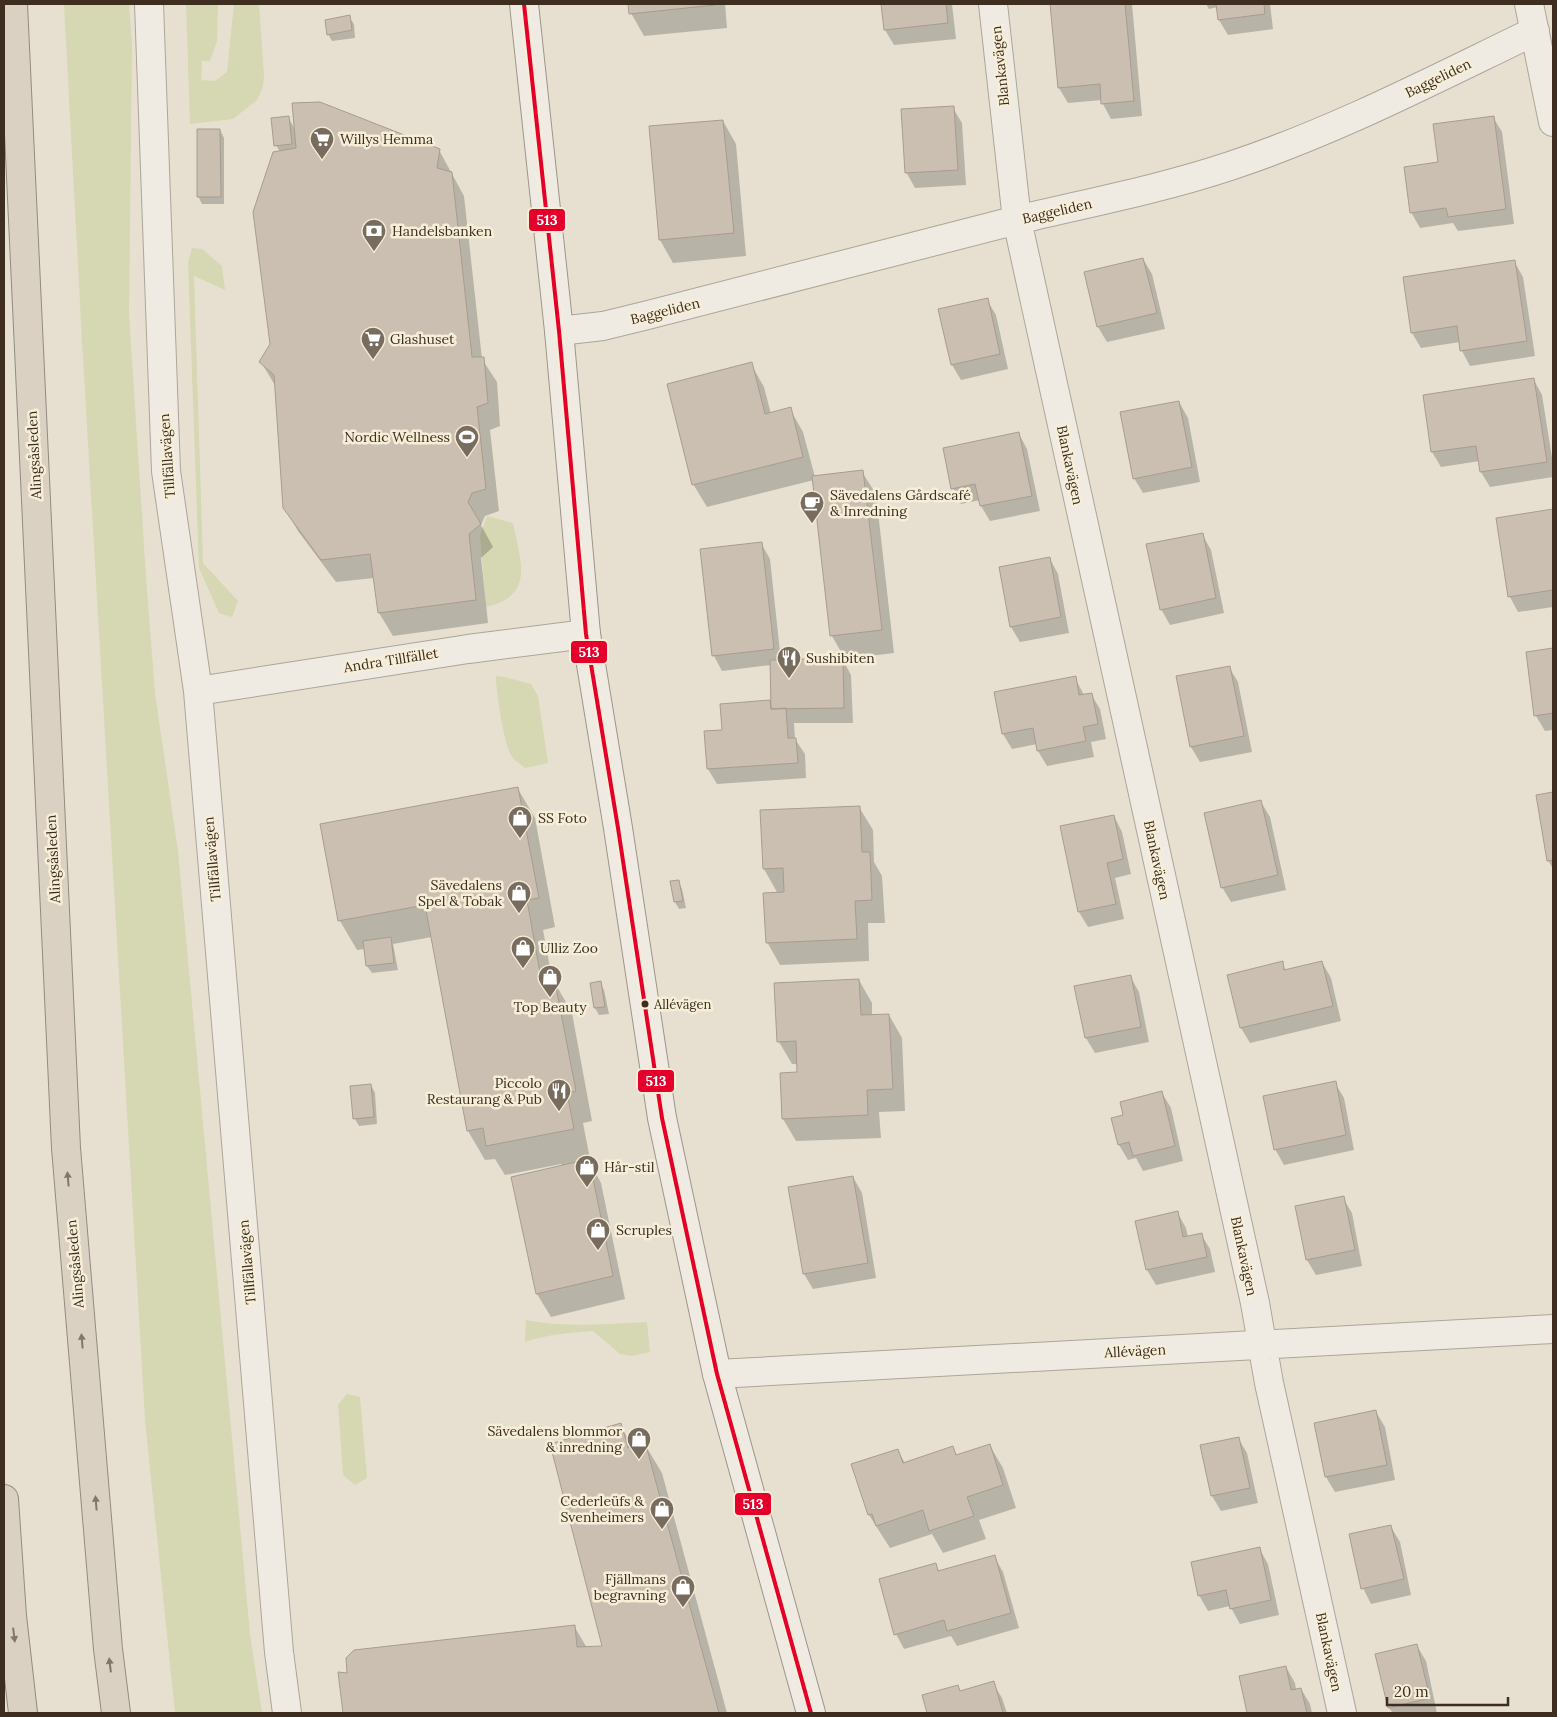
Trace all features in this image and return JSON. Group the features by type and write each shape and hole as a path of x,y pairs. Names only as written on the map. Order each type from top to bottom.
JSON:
{"highway":[{"name":"Alingsåsleden","path":"13,4 66,1148 108,1649 116,1713"},
{"path":"4,1499 12,1616 23,1713"}],"street":[{"name":"Tillfällavägen","path":"149,4 166,471 198,691 279,1652 287,1713"},
{"path":"524,4 559,331 586,634 618,828 662,1118 717,1374 810,1713"},
{"name":"Blankavägen","path":"993,4 1017,220 1342,1713"},
{"path":"1529,4 1553,122"},
{"name":"Baggeliden","path":"559,331 603,326 648,315 1017,220 1114,198 1229,166 1308,138 1535,31"},
{"name":"Andra Tillfället","path":"198,691 468,648 586,634"},
{"name":"Allévägen","path":"717,1374 1553,1329"}],"green space":[{"path":"64,4 129,4 132,46 129,314 155,693 178,851 250,1634 262,1713 175,1713 145,1420"},
{"path":"186,4 218,4 217,41 210,61 202,61 201,80 215,81 227,72 234,4 259,4 264,75 263,87 257,100 233,119 190,124"},
{"path":"192,248 202,249 222,266 225,290 194,276 203,563 238,601 232,617 219,613 199,568 188,263"},
{"path":"487,516 513,523 521,563 521,575 518,585 512,594 502,602 486,607 480,535"},
{"path":"496,676 531,684 538,696 548,763 525,768 513,758 504,732 497,694"},
{"path":"526,1320 571,1325 647,1322 650,1352 632,1356 620,1354 593,1331 567,1333 525,1342"},
{"path":"347,1394 360,1397 367,1478 355,1485 343,1475 338,1405"}],"building":[{"path":"628,4 714,4 715,5 629,14"},
{"path":"881,4 946,4 948,23 884,30"},
{"path":"1050,4 1125,4 1134,101 1101,104 1100,84 1058,88"},
{"path":"1216,4 1264,4 1265,14 1218,20"},
{"path":"350,15 352,30 327,35 325,20"},
{"name":"Glashuset","path":"320,102 440,149 437,168 452,172 472,357 484,357 488,403 477,407 486,489 472,493 468,502 481,524 469,534 476,600 378,613 370,554 321,560 283,508 274,375 259,362 270,344 253,212 273,152 296,148 292,103"},
{"path":"954,106 958,170 905,173 901,109"},
{"path":"289,116 292,144 274,146 271,118"},
{"path":"1494,116 1506,209 1448,217 1446,208 1410,213 1404,167 1438,162 1433,124"},
{"path":"723,120 734,233 659,240 649,126"},
{"path":"197,129 220,129 221,197 197,197"},
{"path":"1143,258 1157,313 1097,327 1084,272"},
{"path":"1515,260 1527,341 1460,351 1457,326 1411,333 1403,277"},
{"path":"988,298 1000,354 951,365 938,309"},
{"path":"752,362 765,414 791,407 803,457 692,485 667,384"},
{"path":"1534,378 1547,462 1480,472 1476,446 1431,452 1423,395"},
{"path":"1179,401 1192,467 1133,479 1120,412"},
{"path":"1019,432 1032,496 980,506 975,484 951,489 943,448"},
{"path":"863,470 882,630 830,636 812,476"},
{"path":"1553,509 1553,590 1508,597 1496,518"},
{"path":"1203,533 1216,598 1160,610 1146,544"},
{"path":"762,542 774,649 712,656 700,549"},
{"path":"1050,557 1061,617 1010,627 999,567"},
{"path":"1553,648 1553,713 1534,716 1526,652"},
{"path":"843,658 844,708 771,709 770,660"},
{"path":"1230,666 1244,736 1190,747 1176,676"},
{"path":"1076,676 1079,695 1092,693 1098,724 1083,727 1086,741 1037,751 1033,728 1002,734 994,692"},
{"path":"770,700 771,709 786,708 788,738 796,738 798,763 707,769 704,731 722,730 720,704"},
{"path":"518,787 539,898 527,900 542,984 555,982 576,1091 567,1093 574,1129 486,1146 483,1128 467,1131 425,905 338,921 320,824"},
{"path":"1553,792 1553,860 1547,861 1536,795"},
{"path":"1261,800 1278,875 1221,888 1204,813"},
{"path":"860,806 862,852 870,852 872,900 855,901 857,939 766,943 763,893 784,892 783,868 763,869 760,810"},
{"path":"1114,815 1123,859 1107,863 1116,904 1078,912 1060,826"},
{"path":"679,880 683,901 674,902 670,881"},
{"path":"391,937 394,963 366,966 363,941"},
{"path":"1283,961 1284,970 1322,961 1333,1006 1240,1028 1227,975"},
{"path":"1131,975 1141,1027 1085,1038 1074,986"},
{"path":"859,979 861,1015 889,1014 893,1089 867,1090 868,1115 782,1119 780,1073 797,1072 796,1041 777,1042 774,983"},
{"path":"601,981 605,1007 594,1008 590,983"},
{"path":"1336,1081 1346,1135 1274,1150 1263,1096"},
{"path":"371,1084 374,1117 353,1119 350,1086"},
{"path":"1162,1091 1175,1146 1133,1156 1129,1142 1118,1145 1111,1118 1123,1115 1120,1102"},
{"path":"589,1159 613,1276 536,1294 511,1177"},
{"path":"853,1176 868,1263 803,1274 788,1187"},
{"path":"1344,1196 1355,1250 1306,1260 1295,1206"},
{"path":"1178,1211 1183,1237 1202,1233 1207,1257 1146,1270 1135,1221"},
{"path":"1376,1410 1387,1465 1325,1477 1314,1423"},
{"path":"621,1423 628,1448 645,1442 719,1713 343,1713 338,1672 347,1673 346,1658 354,1650 575,1625 577,1647 602,1646 550,1444"},
{"path":"1239,1437 1250,1488 1211,1496 1200,1445"},
{"path":"990,1444 1003,1485 967,1497 974,1516 929,1531 923,1510 876,1526 872,1514 868,1515 851,1464 898,1449 903,1463 953,1446 956,1455"},
{"path":"1391,1525 1404,1579 1361,1589 1349,1534"},
{"path":"1260,1547 1271,1600 1230,1609 1226,1590 1198,1596 1191,1562"},
{"path":"995,1555 1011,1613 947,1631 944,1620 894,1635 879,1579 936,1563 938,1571"},
{"path":"1417,1644 1430,1698 1388,1708 1375,1654"},
{"path":"1286,1666 1291,1690 1301,1688 1307,1713 1247,1713 1239,1676"},
{"path":"994,1681 1003,1713 927,1713 922,1695 958,1685 960,1691"}],"transit line":[{"name":"513","path":"524,4 559,331 586,634 618,828 662,1118 717,1374 811,1713"}],"place":[{"name":"Willys Hemma","path":"322,160"},
{"name":"Handelsbanken","path":"374,252"},
{"name":"Glashuset","path":"373,360"},
{"name":"Nordic Wellness","path":"467,458"},
{"name":"Sävedalens Gårdscafé & Inredning","path":"812,524"},
{"name":"Sushibiten","path":"789,679"},
{"name":"SS Foto","path":"520,839"},
{"name":"Sävedalens Spel & Tobak","path":"519,914"},
{"name":"Ulliz Zoo","path":"523,969"},
{"name":"Top Beauty","path":"550,998"},
{"name":"Allévägen","path":"645,1004"},
{"name":"Piccolo Restaurang & Pub","path":"559,1112"},
{"name":"Hår-stil","path":"587,1188"},
{"name":"Scruples","path":"598,1251"},
{"name":"Sävedalens blommor & inredning","path":"639,1460"},
{"name":"Cederleüfs & Svenheimers","path":"662,1530"},
{"name":"Fjällmans begravning","path":"683,1608"}]}
